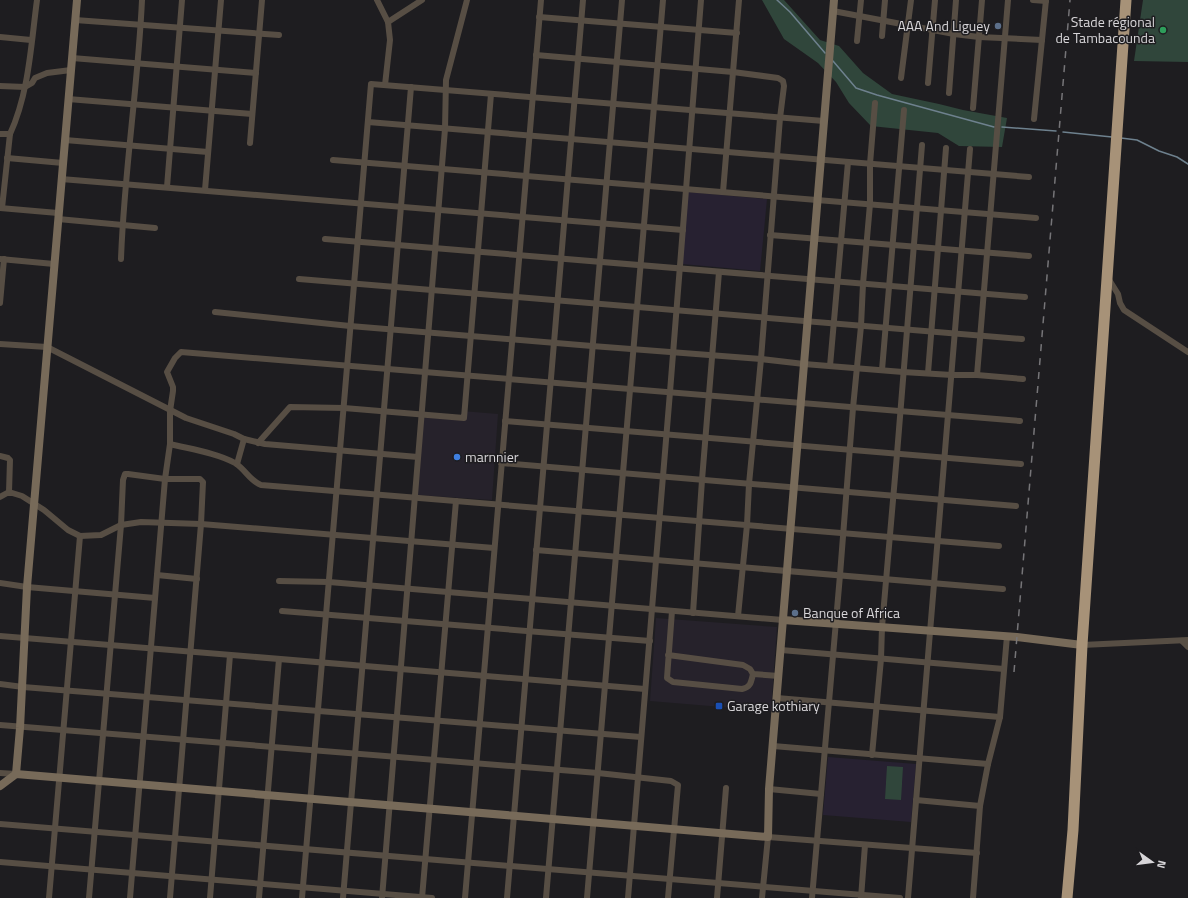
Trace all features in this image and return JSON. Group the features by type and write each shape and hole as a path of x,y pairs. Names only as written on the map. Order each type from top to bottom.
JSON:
{"highway":[{"path":"1067,898 1074,810 1082,645 1118,137 1126,0"}],"main road":[{"path":"16,774 23,687 27,587 46,347 77,0"},
{"path":"0,786 16,774 768,837 772,746 834,0"},
{"path":"783,620 1007,636 1082,645"}],"street":[{"path":"37,0 25,88 15,123 10,134 1,208 122,225 155,228"},
{"path":"121,259 122,225 138,64 142,0"},
{"path":"167,187 182,0"},
{"path":"205,190 221,0"},
{"path":"250,142 262,0"},
{"path":"377,0 388,22 390,40 385,85"},
{"path":"388,22 422,0"},
{"path":"382,896 442,169 445,129 446,80 467,0"},
{"path":"465,898 508,379 513,339 515,297 540,0"},
{"path":"507,898 583,0"},
{"path":"546,898 587,428 592,346 597,303 622,0"},
{"path":"587,898 663,0"},
{"path":"628,898 702,0"},
{"path":"723,192 739,0"},
{"path":"857,40 861,0"},
{"path":"882,36 885,0"},
{"path":"902,78 911,0"},
{"path":"928,83 935,0"},
{"path":"949,92 956,0"},
{"path":"973,108 982,0"},
{"path":"977,375 1008,0"},
{"path":"1033,0 1046,1 1034,119"},
{"path":"833,11 908,24 954,34 979,37 1042,40"},
{"path":"539,17 736,33"},
{"path":"75,20 280,35"},
{"path":"0,37 32,40"},
{"path":"536,55 696,68 773,77 783,81 784,86 766,276 761,358 752,441 747,525 738,616"},
{"path":"72,58 256,73"},
{"path":"0,86 25,88 32,83 35,78 47,73 71,70"},
{"path":"302,898 371,84 824,121"},
{"path":"343,898 411,87"},
{"path":"258,443 290,407 344,408 464,418 492,94"},
{"path":"68,99 252,114"},
{"path":"812,898 861,326 870,204 870,164 875,103"},
{"path":"882,370 904,110"},
{"path":"368,122 1030,177"},
{"path":"0,134 10,134"},
{"path":"64,140 208,152"},
{"path":"872,755 922,145"},
{"path":"928,373 946,148"},
{"path":"908,898 970,150"},
{"path":"8,158 62,163"},
{"path":"332,160 1036,218"},
{"path":"830,366 848,162"},
{"path":"61,179 683,230"},
{"path":"770,235 1029,256"},
{"path":"325,239 1025,297"},
{"path":"0,303 2,259 54,264"},
{"path":"693,613 705,438 710,396 719,272"},
{"path":"1108,277 1118,294 1120,303 1124,310 1188,352"},
{"path":"299,279 1022,339"},
{"path":"215,312 350,326 634,350 761,358 804,364 903,372 977,375 1023,379"},
{"path":"0,344 46,347 170,411 201,424 258,443 418,457"},
{"path":"130,898 161,522 170,444 170,411 173,387 167,372 175,358 181,352 1020,421"},
{"path":"505,421 1020,464"},
{"path":"237,464 244,439"},
{"path":"170,444 224,458 237,464 261,485 999,546"},
{"path":"0,456 10,460 9,492"},
{"path":"501,463 1016,506"},
{"path":"89,898 121,525 123,480 125,474 165,479 200,479 203,482 197,579 170,898"},
{"path":"0,497 9,492 22,496 44,510 68,530 80,536 101,535 121,525 141,522 161,522 333,534 494,548"},
{"path":"422,898 456,501"},
{"path":"49,898 80,536"},
{"path":"536,550 1003,589"},
{"path":"157,575 197,579"},
{"path":"278,581 329,582 783,620"},
{"path":"0,583 27,587 155,598"},
{"path":"282,611 650,642"},
{"path":"672,611 667,678 673,682 742,689 747,688 750,685 754,674"},
{"path":"0,636 645,689"},
{"path":"973,898 980,806 988,764 1000,716 1007,636"},
{"path":"1082,645 1185,640 1188,647"},
{"path":"781,650 1004,669"},
{"path":"210,898 230,655"},
{"path":"668,655 743,665 750,669 754,674 778,676"},
{"path":"259,898 279,659"},
{"path":"0,684 641,737"},
{"path":"777,698 1000,716"},
{"path":"0,725 20,728 143,736 518,766 671,781 678,785 668,898"},
{"path":"772,746 988,764"},
{"path":"0,773 16,774"},
{"path":"717,898 726,788"},
{"path":"769,789 821,794"},
{"path":"916,800 980,806"},
{"path":"0,824 590,872 861,896 900,898"},
{"path":"762,898 768,837 977,854"},
{"path":"861,896 865,844"},
{"path":"0,862 303,887 382,896 432,898"}],"shaded area":[{"path":"688,192 767,199 760,271 682,264"},
{"name":"marnnier","path":"462,411 498,414 492,500 417,495 422,416 461,419"},
{"path":"656,618 777,627 771,711 650,701"},
{"path":"828,757 916,764 911,822 823,815"}],"green space":[{"path":"762,0 784,0 820,40 839,46 863,73 892,94 1007,118 1002,147 959,146 938,133 871,126 849,103 836,82 818,63 784,39"},
{"name":"Stade régional de Tambacounda","path":"1143,0 1188,0 1188,62 1134,61"},
{"path":"887,766 903,767 901,800 885,799"}],"waterway":[{"path":"777,0 790,12 825,53"},
{"path":"833,61 856,88 994,127"},
{"path":"1002,127 1056,131"},
{"path":"1063,132 1112,137"},
{"path":"1121,138 1137,140 1159,151 1177,157 1188,164"}],"railway":[{"path":"1014,672 1070,0"}],"place":[{"name":"AAA And Liguey","path":"998,26"},
{"name":"Stade régional de Tambacounda","path":"1163,30"},
{"name":"marnnier","path":"457,457"},
{"name":"Banque of Africa","path":"795,613"},
{"name":"Garage kothiary","path":"719,706"}]}
